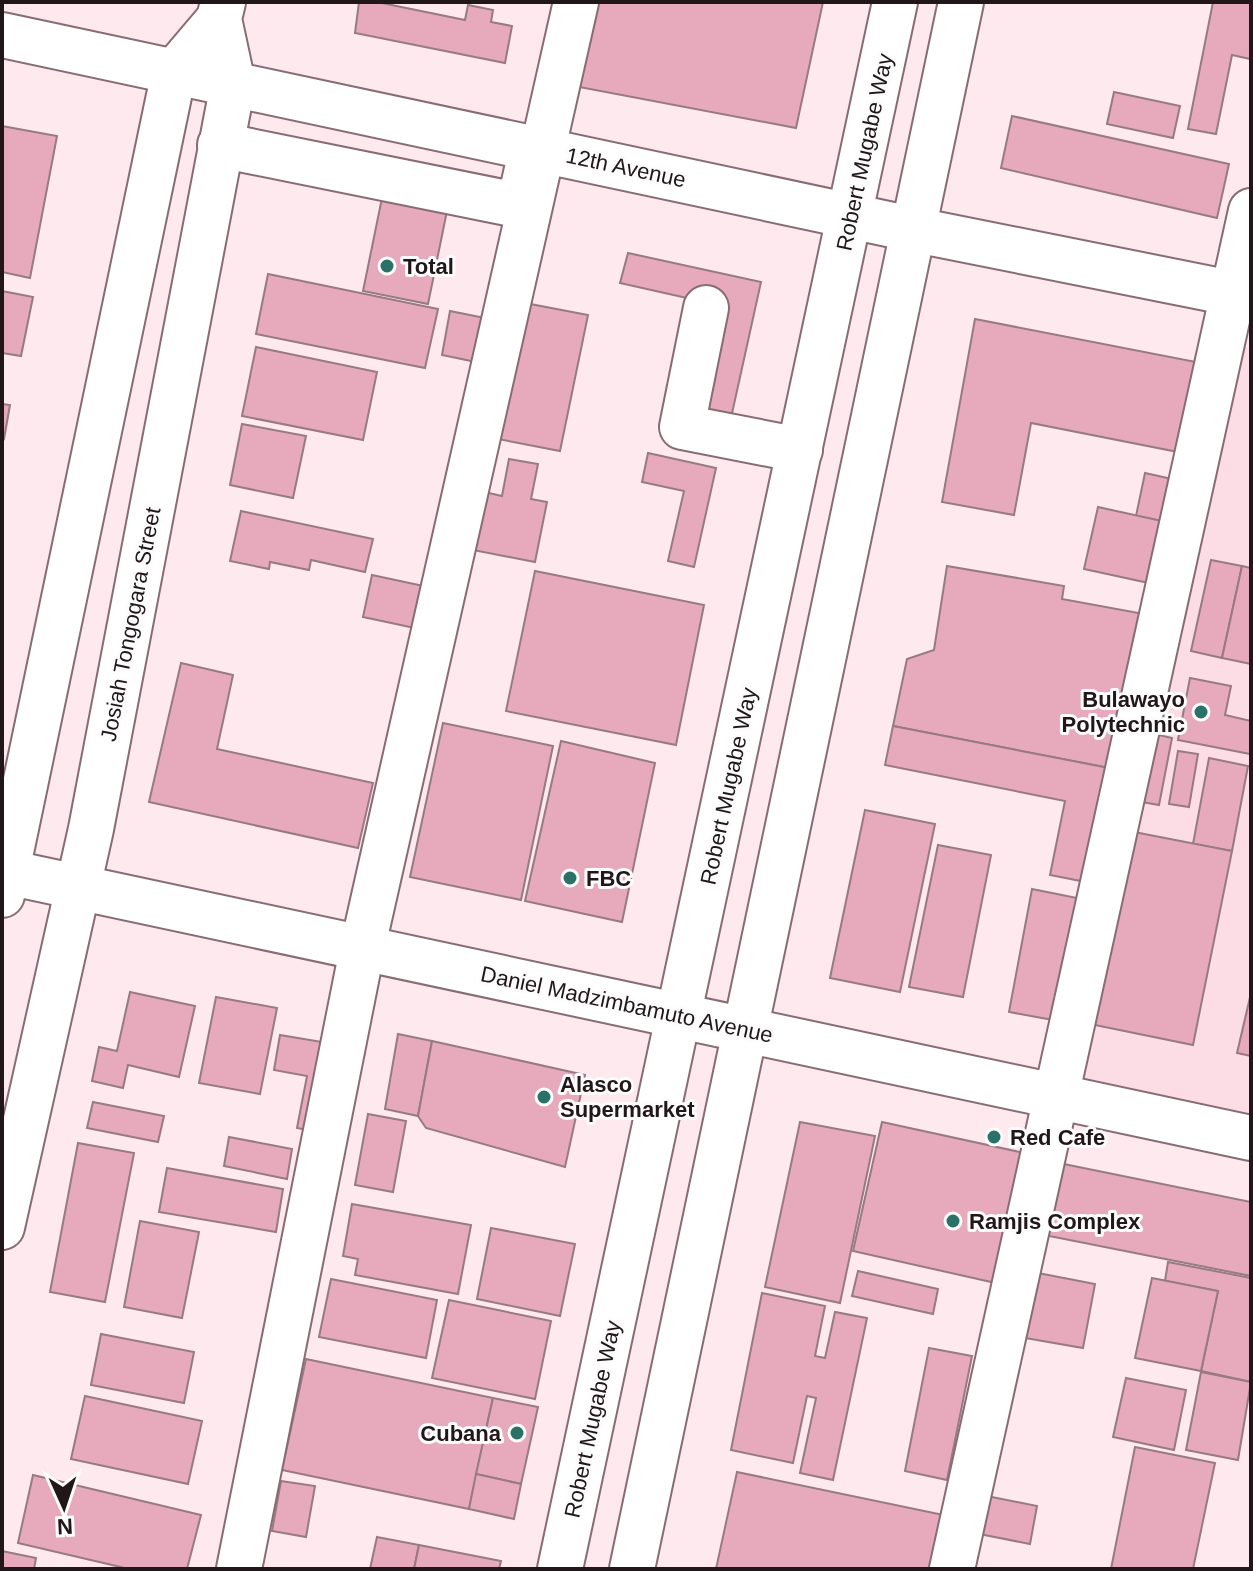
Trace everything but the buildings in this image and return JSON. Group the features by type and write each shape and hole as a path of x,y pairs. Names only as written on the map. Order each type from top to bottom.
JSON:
{"main road":[{"path":"239,1569 362,950 538,148 576,2"},
{"name":"Robert Mugabe Way","path":"560,1569 895,2"},
{"path":"632,1569 916,230 961,2"},
{"name":"Josiah Tongogara Street","path":"4,880 174,72 221,10"},
{"name":"Josiah Tongogara Street","path":"2,1227 79,888 233,84 221,10"},
{"name":"12th Avenue","path":"2,35 916,230 1243,295"},
{"path":"365,174 372,112"},
{"path":"220,145 507,203 522,192 538,148"},
{"path":"952,1569 1243,295 1251,211"},
{"path":"706,308 682,427 800,450"},
{"name":"Daniel Madzimbamuto Avenue","path":"4,880 79,888 1251,1138"}],"shaded area":[{"name":"Bulawayo Polytechnic","path":"1228,343 1251,348 1251,1114 1073,1077"}],"place":[{"name":"Total","path":"387,266"},
{"name":"Bulawayo Polytechnic","path":"1201,712"},
{"name":"FBC","path":"570,878"},
{"name":"Alasco Supermarket","path":"544,1097"},
{"name":"Red Cafe","path":"994,1137"},
{"name":"Ramjis Complex","path":"953,1221"},
{"name":"Cubana","path":"517,1433"}]}
